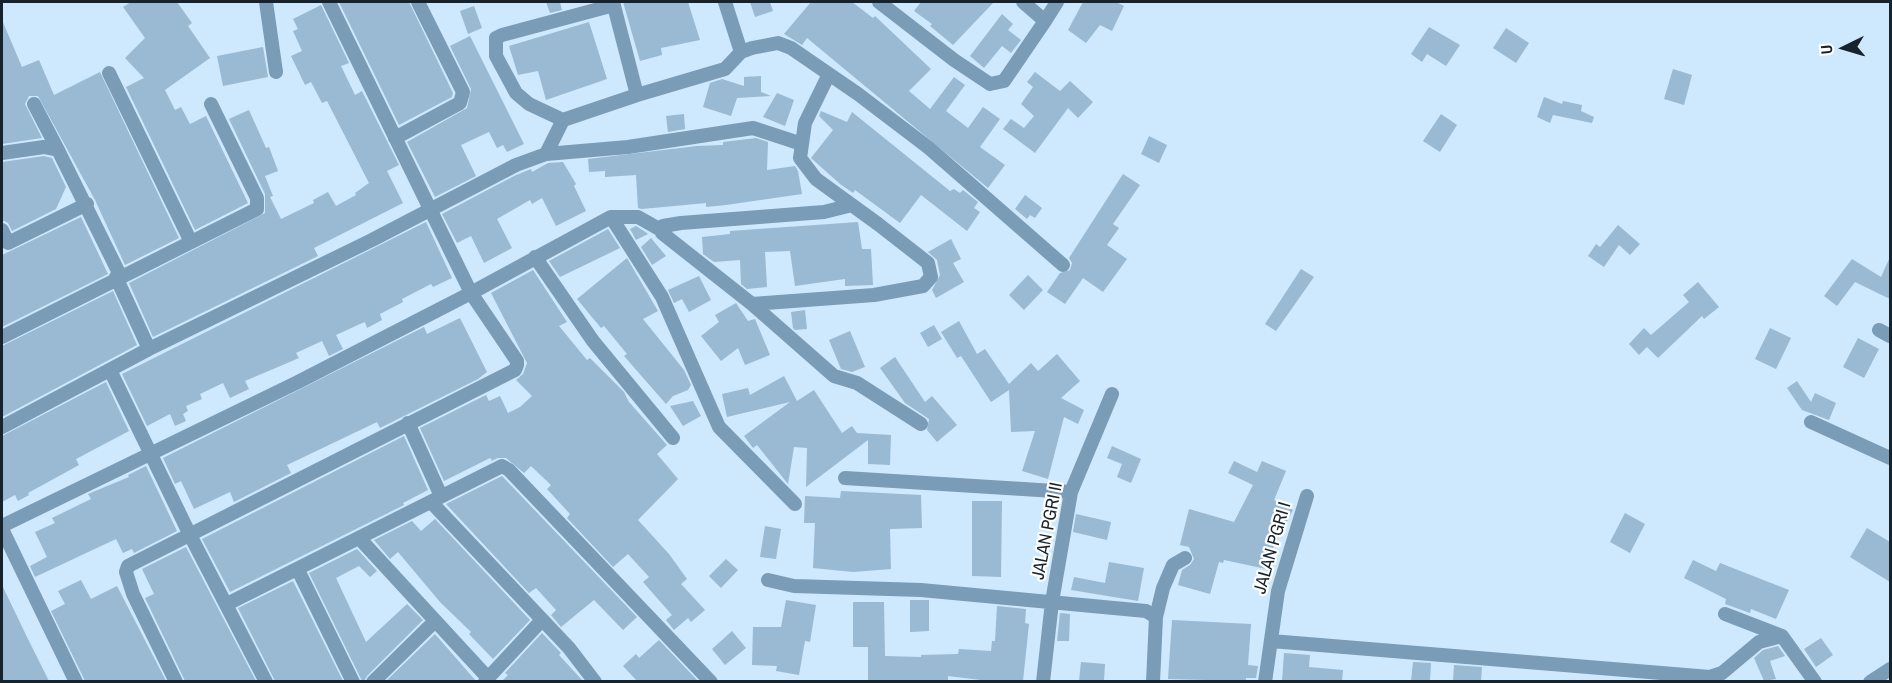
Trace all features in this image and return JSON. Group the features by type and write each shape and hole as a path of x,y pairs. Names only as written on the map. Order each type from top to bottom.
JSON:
{"street":[{"path":"266,2 276,72"},
{"path":"176,681 133,594 126,572 128,566 515,370 517,361 471,293 329,2"},
{"path":"395,138 460,103 463,92 418,2"},
{"path":"725,2 741,52"},
{"path":"879,2 990,84 1004,81 1057,2"},
{"path":"1023,2 1045,21"},
{"path":"638,95 613,3 496,38 496,56 516,93 529,104 563,120 725,69 741,52 778,43 791,48 829,74 955,170 1063,266"},
{"path":"109,73 190,240"},
{"path":"752,304 874,295 923,286 932,277 928,263 816,179 800,159 805,123 829,74"},
{"path":"34,104 87,204 148,349"},
{"path":"2,337 190,240 254,211 259,205 212,104"},
{"path":"546,154 563,120"},
{"path":"2,428 148,349 372,240 516,165 546,154 628,147 753,128 802,144"},
{"path":"2,153 44,147 58,150"},
{"path":"2,230 8,243 87,204"},
{"path":"661,230 663,226 681,223 824,212 852,205"},
{"path":"76,681 2,527 150,452 298,382 471,293 610,217 627,215 638,217 661,230 671,243 752,304 834,376 857,383 921,424"},
{"path":"610,217 662,297 719,427 795,504"},
{"path":"535,257 593,341 673,438"},
{"path":"110,370 190,535 266,681"},
{"name":"JALAN PGRI II","path":"1043,681 1052,602 1071,492 1112,394"},
{"path":"1811,422 1890,458"},
{"path":"408,423 436,499 569,648 595,681"},
{"path":"227,604 360,539 497,467 505,467 711,681"},
{"path":"845,478 1071,492"},
{"name":"JALAN PGRI I","path":"1265,681 1278,591 1306,496"},
{"path":"360,539 486,680 542,620"},
{"path":"1153,681 1156,617 1163,588 1173,565 1185,558"},
{"path":"298,570 353,681"},
{"path":"768,580 794,586 921,590 1052,602 1146,611 1156,617"},
{"path":"1725,614 1782,636 1815,681"},
{"path":"373,681 434,622"},
{"path":"1271,641 1710,677 1722,673 1759,642 1782,636"},
{"path":"1870,681 1890,669"}],"building":[{"path":"131,2 177,2 192,23 188,26 210,58 165,90 175,110 181,107 190,124 206,116 248,203 195,230 126,87 144,78 125,58 145,38 123,7"},
{"path":"339,2 409,2 453,93 452,97 399,125"},
{"path":"546,2 560,2 562,10 550,13"},
{"path":"623,2 688,2 700,40 661,48 662,55 640,61"},
{"path":"750,2 770,2 773,11 755,17"},
{"path":"811,2 852,2 873,18 875,16 931,69 909,91 930,109 954,77 965,85 946,111 968,128 983,107 1000,119 980,147 1005,165 988,188 807,38 802,45 784,34"},
{"path":"921,2 994,2 953,45 930,26 932,24 914,11"},
{"path":"1083,2 1116,2 1124,6 1112,31 1100,25 1086,43 1068,30"},
{"path":"321,5 349,63 341,66 355,95 362,91 399,165 387,171 403,203 314,248 318,256 153,337 129,283 265,213 265,194 229,119 249,110 266,148 269,147 278,171 265,176 273,196 270,197 281,219 314,203 313,200 328,192 336,206 356,195 355,193 369,183 327,101 322,103 311,82 305,85 291,56 302,51 293,31 298,29 293,19"},
{"path":"474,6 482,28 468,34 460,11"},
{"path":"1002,14 1013,24 1008,30 1021,40 1011,53 1002,46 984,68 970,56"},
{"path":"2,20 22,67 39,60 54,95 100,72 179,238 125,265 95,200 38,96 29,96 25,104 42,138 2,144"},
{"path":"589,22 607,79 546,100 538,71 518,75 509,46"},
{"path":"1429,27 1460,45 1446,66 1427,54 1422,62 1411,54"},
{"path":"1506,28 1529,43 1516,63 1493,48"},
{"path":"470,36 524,144 507,152 503,145 497,148 489,132 461,145 476,176 435,197 407,142 467,108 471,89 450,46"},
{"path":"263,47 268,77 223,86 217,56"},
{"path":"1673,69 1692,75 1684,105 1664,99"},
{"path":"1035,72 1060,91 1070,81 1093,102 1078,118 1068,108 1035,153 1003,129 1011,119 1024,128 1034,116 1021,104 1033,87 1027,82"},
{"path":"761,76 761,92 771,96 737,98 731,116 703,107 710,83 722,79 744,86 744,77"},
{"path":"777,93 794,100 785,126 763,117"},
{"path":"1544,97 1562,104 1563,101 1582,105 1581,111 1594,117 1592,123 1553,115 1550,123 1537,117"},
{"path":"821,111 847,122 852,112 950,191 954,189 960,193 963,190 978,202 974,208 980,212 967,231 921,195 900,223 855,190 853,193 840,184 811,158 833,130 819,116"},
{"path":"684,114 685,129 668,132 666,116"},
{"path":"1441,114 1457,125 1440,152 1423,141"},
{"path":"1149,136 1167,145 1159,163 1141,154"},
{"path":"756,138 768,142 767,170 795,166 802,194 706,207 706,203 642,209 638,208 636,175 605,177 605,171 589,172 588,159 723,145 723,142"},
{"path":"44,156 52,158 66,187 56,209 12,231 8,223 2,220 2,162"},
{"path":"563,162 576,184 574,186 586,211 556,226 542,198 532,204 530,200 497,219 512,248 484,263 471,236 457,243 442,214 514,176 531,169 532,172 548,163"},
{"path":"1123,174 1140,185 1113,224 1119,228 1107,245 1127,259 1103,292 1083,278 1065,304 1047,292 1060,273 1070,270 1072,263 1069,258"},
{"path":"1025,195 1042,208 1035,218 1030,215 1027,219 1015,209"},
{"path":"81,217 108,274 2,327 2,255"},
{"path":"426,222 452,278 433,287 431,284 402,299 403,302 380,314 382,320 367,328 365,322 336,335 343,349 329,356 322,341 296,353 299,358 245,381 249,389 230,398 223,383 200,394 202,399 186,406 188,411 183,414 186,421 175,426 170,414 147,426 122,374"},
{"path":"858,222 862,249 871,249 873,285 845,286 845,279 795,286 790,251 765,252 767,287 747,289 741,284 740,260 714,262 703,254 702,237 730,234 730,231"},
{"path":"1618,225 1640,244 1630,255 1619,245 1604,267 1588,256 1596,244 1600,247"},
{"path":"636,226 648,234 636,240 630,229"},
{"path":"608,229 620,248 560,277 549,261"},
{"path":"651,238 666,256 652,265 641,247"},
{"path":"951,239 961,259 953,263 964,282 936,298 932,290 940,275 937,260 928,252"},
{"path":"1890,257 1890,299 1855,282 1837,306 1824,296 1852,259 1881,277"},
{"path":"627,258 658,311 643,319 684,370 691,385 688,390 673,396 666,404 624,356 627,354 604,326 601,328 577,299"},
{"path":"1301,269 1314,277 1276,331 1265,324"},
{"path":"533,270 567,322 559,326 587,360 590,358 624,392 629,402 667,445 657,454 678,479 638,520 669,554 687,579 681,584 705,610 691,622 688,618 674,630 666,620 672,615 643,582 649,577 628,554 613,567 567,518 570,514 547,489 551,485 531,466 524,473 506,458 498,458 489,462 492,460 490,458 444,481 420,428 486,395 489,401 500,396 508,413 520,407 532,396 516,380 523,374 527,363 491,293"},
{"path":"1028,275 1043,290 1024,310 1009,295"},
{"path":"699,276 711,300 689,312 682,299 674,303 668,290"},
{"path":"1698,282 1719,307 1704,319 1702,316 1658,358 1647,347 1639,355 1629,344 1644,328 1651,335 1689,302 1683,295"},
{"path":"113,291 137,345 2,417 2,346"},
{"path":"736,303 748,321 755,319 770,355 745,365 738,348 721,361 701,336 719,322 715,315"},
{"path":"805,310 807,329 795,330 791,312"},
{"path":"460,318 487,372 478,379 380,428 377,422 287,465 291,473 234,502 230,492 194,509 181,481 175,484 163,458 424,327 427,334"},
{"path":"959,321 977,354 985,349 1009,384 1031,363 1038,371 1057,354 1080,381 1061,398 1084,410 1078,424 1064,417 1048,479 1022,471 1035,431 1011,432 1009,390 991,402 961,356 957,358 941,332"},
{"path":"934,325 942,339 928,347 920,333"},
{"path":"1770,328 1791,338 1776,369 1755,359"},
{"path":"850,331 865,367 852,372 841,369 829,340"},
{"path":"1858,338 1879,349 1864,378 1843,367"},
{"path":"895,357 925,402 932,396 957,425 937,442 927,430 929,419 905,403 880,368"},
{"path":"784,376 797,401 814,390 842,433 852,426 857,433 891,435 890,465 868,464 868,440 806,487 807,448 794,447 788,484 757,445 753,448 744,436 790,402 727,417 722,394 748,388 750,395"},
{"path":"1797,381 1811,402 1815,393 1836,403 1829,420 1802,410 1787,388"},
{"path":"106,382 129,431 76,459 79,465 28,493 29,495 18,501 15,495 2,502 2,436"},
{"path":"693,401 701,416 683,426 670,406"},
{"path":"404,436 428,490 403,503 404,505 230,592 202,539"},
{"path":"1112,446 1141,459 1131,483 1117,477 1122,464 1107,458"},
{"path":"1234,461 1257,472 1262,461 1286,471 1274,500 1293,510 1272,550 1276,552 1271,570 1224,560 1223,563 1219,562 1210,594 1178,585 1182,570 1194,559 1189,547 1180,545 1189,509 1234,522 1253,485 1228,473"},
{"path":"146,466 177,531 134,553 132,549 123,553 116,539 35,577 30,566 47,557 35,532 55,523 52,518 91,499 88,494 129,477 128,475"},
{"path":"502,476 637,617 623,630 594,600 561,627 551,615 556,610 536,588 529,593 446,504"},
{"path":"841,491 921,495 922,528 890,529 891,569 853,572 813,568 815,523 804,523 805,496 840,498"},
{"path":"972,501 1002,501 1001,577 972,576"},
{"path":"1625,513 1645,524 1630,553 1610,542"},
{"path":"1076,514 1111,522 1107,540 1073,532"},
{"path":"435,519 530,620 493,659 398,552 390,559 374,540 412,521 421,531"},
{"path":"765,526 781,529 776,559 760,557"},
{"path":"1867,528 1890,542 1890,582 1850,557"},
{"path":"186,547 256,681 185,681 145,598 154,594 142,569"},
{"path":"357,549 377,571 370,577 359,566 336,578 366,642 407,604 423,620 364,681 309,573"},
{"path":"726,559 738,570 721,588 709,576"},
{"path":"1693,560 1716,571 1720,563 1789,590 1776,619 1751,609 1750,613 1725,604 1726,599 1684,578"},
{"path":"1109,562 1144,568 1138,601 1071,590 1074,577 1105,583"},
{"path":"81,580 91,599 117,586 166,681 85,681 51,611 65,604 58,591"},
{"path":"293,581 343,681 275,681 238,608"},
{"path":"2,585 26,635 49,681 2,681"},
{"path":"786,600 816,605 810,642 805,641 799,675 776,671 777,666 752,665 753,627 781,627"},
{"path":"910,600 929,600 929,631 910,632"},
{"path":"853,602 884,602 885,656 921,657 921,655 958,654 959,649 991,651 992,641 995,641 997,606 1026,609 1025,623 1029,624 1023,681 989,681 948,676 948,681 868,681 868,647 853,647"},
{"path":"1060,613 1070,614 1069,641 1057,641"},
{"path":"1172,620 1251,624 1248,665 1258,666 1256,678 1246,678 1246,681 1168,679"},
{"path":"732,631 746,648 725,665 712,649"},
{"path":"542,633 583,681 502,681 508,675 505,673"},
{"path":"435,634 476,681 386,681"},
{"path":"1821,638 1833,655 1816,667 1804,649"},
{"path":"659,640 698,681 637,681 623,666 636,654 639,658"},
{"path":"1778,646 1785,656 1770,661 1776,679 1764,681 1754,658 1763,650"},
{"path":"1284,653 1310,655 1309,667 1343,670 1342,681 1282,681"},
{"path":"1081,662 1105,664 1104,681 1079,681"},
{"path":"1413,662 1431,663 1430,681 1411,681"},
{"path":"1454,665 1482,667 1481,681 1453,681"}]}
